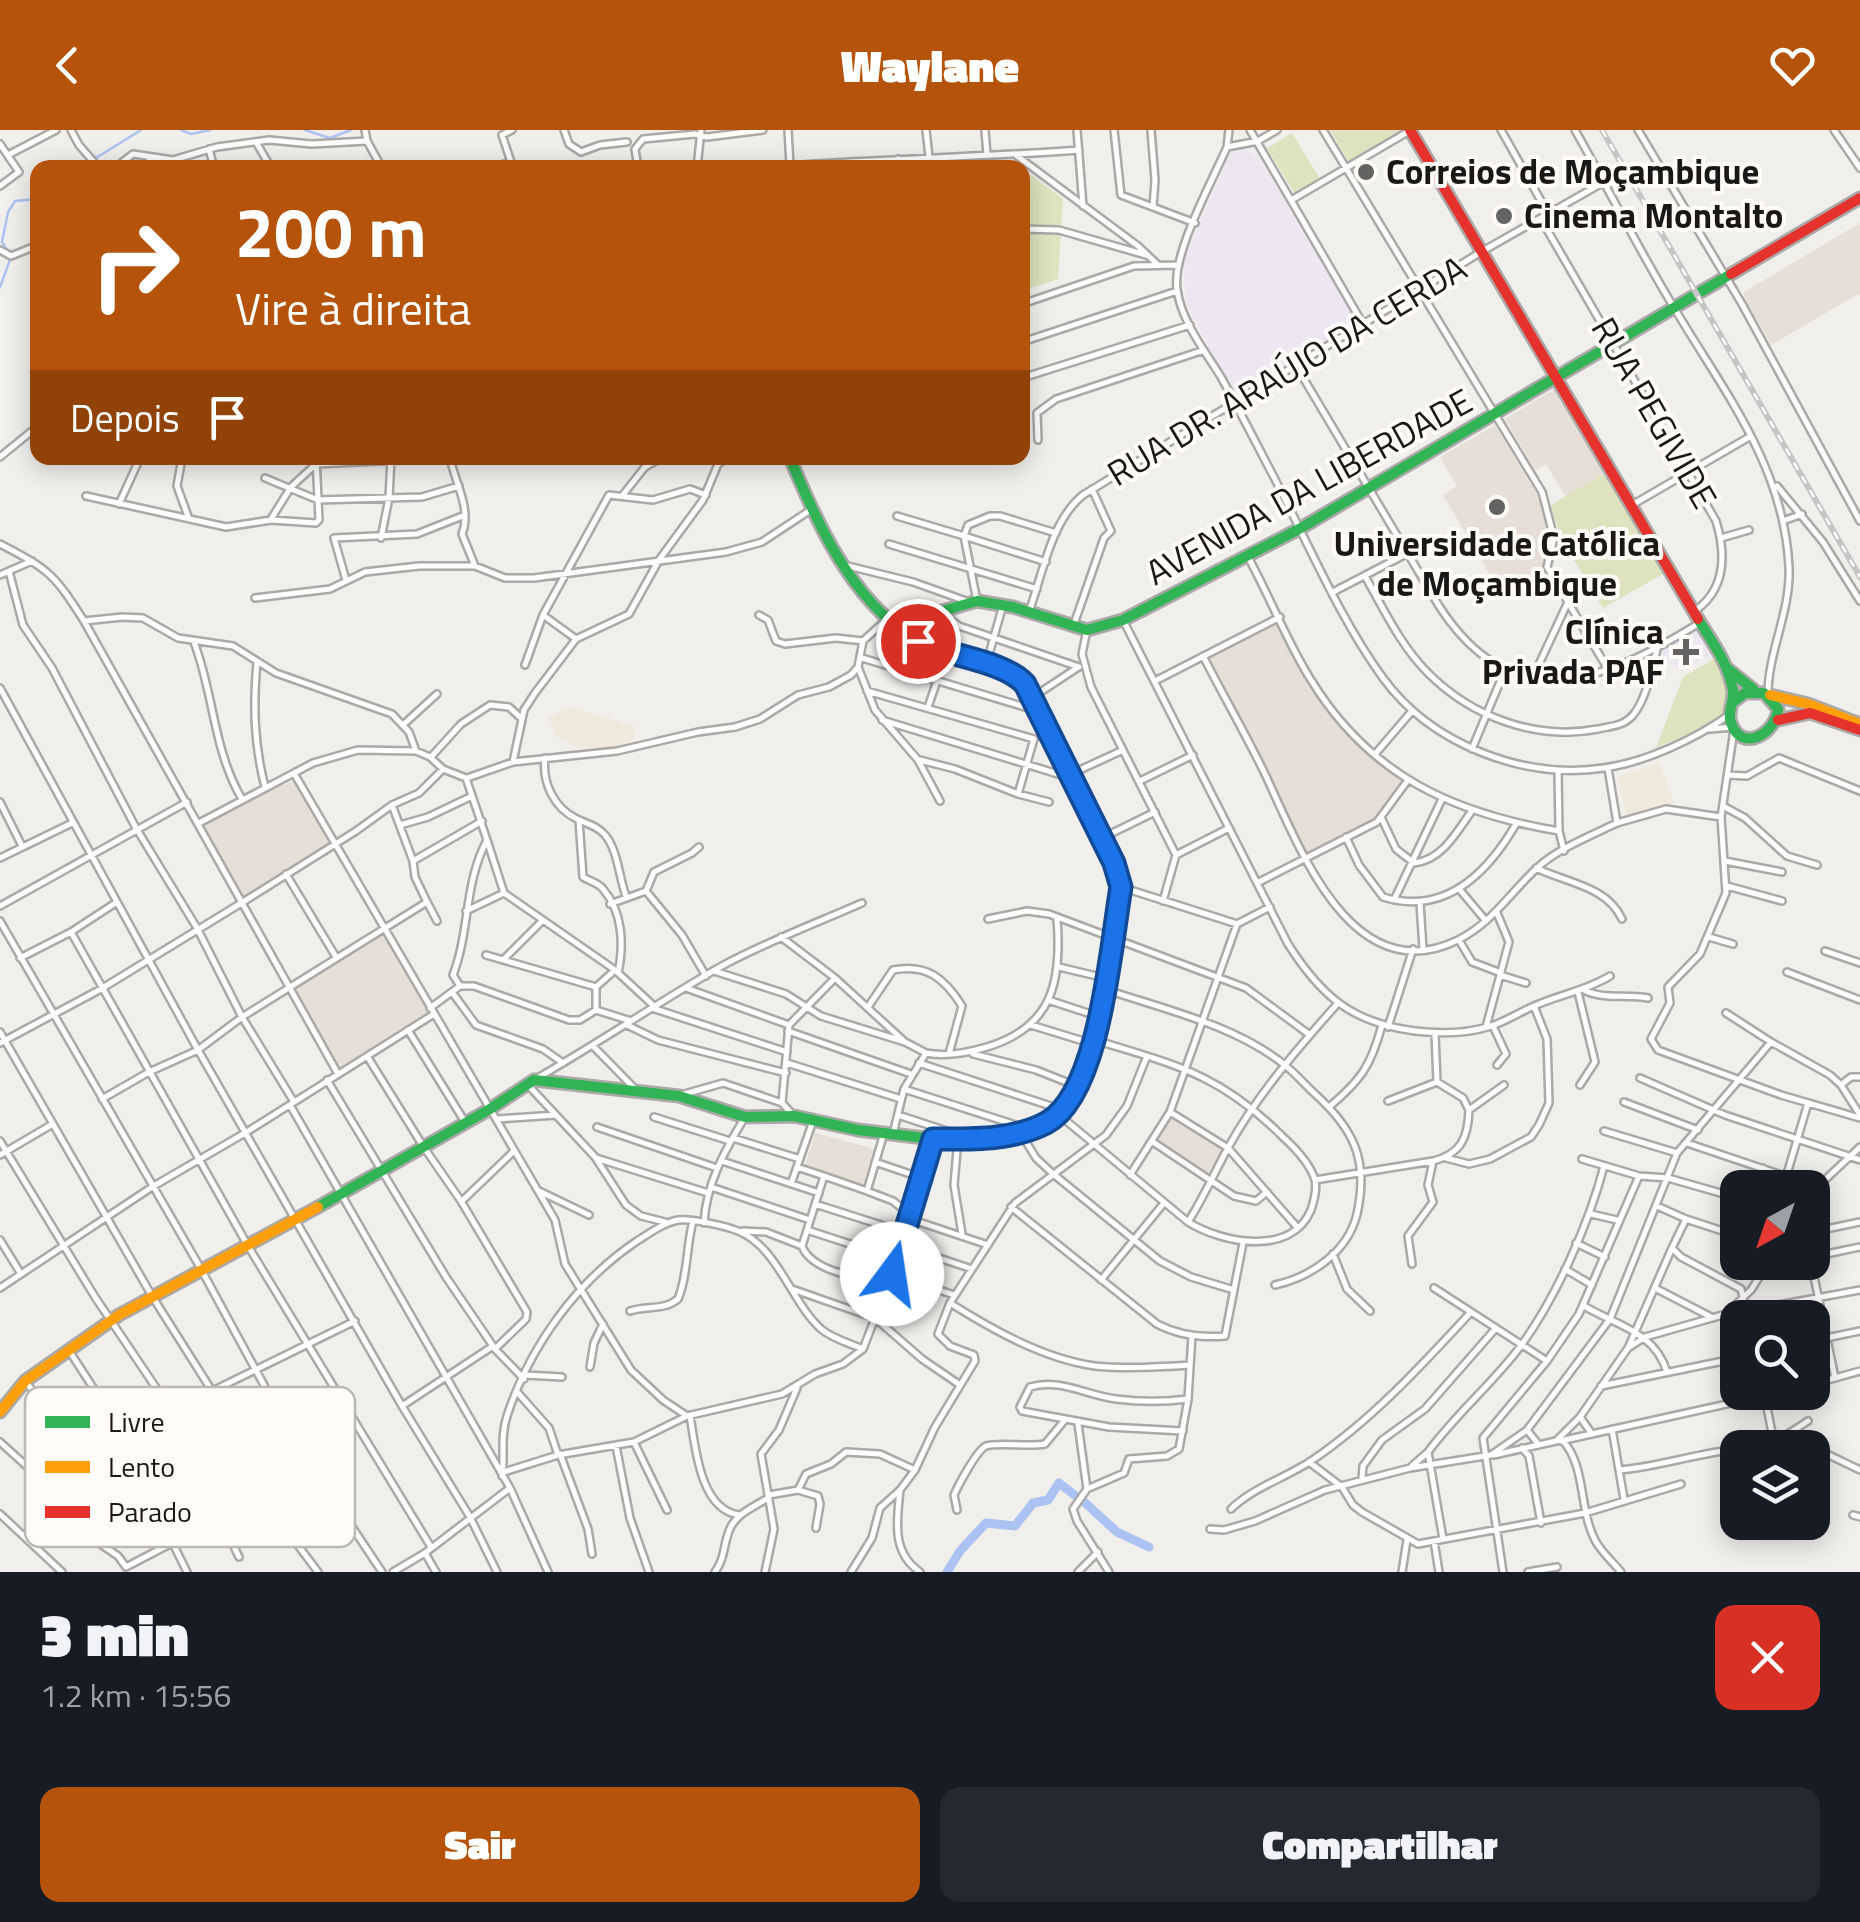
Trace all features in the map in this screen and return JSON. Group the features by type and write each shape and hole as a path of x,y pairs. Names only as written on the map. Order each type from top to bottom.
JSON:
{"street":[{"path":"8,155 56,130"},
{"path":"71,130 93,160"},
{"path":"366,130 367,141 378,160"},
{"path":"510,160 502,135 512,130"},
{"path":"564,130 568,144 581,152 627,142"},
{"path":"637,160 635,148 643,139 764,130"},
{"path":"788,130 790,160"},
{"path":"926,130 929,157"},
{"path":"986,130 987,155"},
{"path":"1077,130 1084,206"},
{"path":"1114,130 1121,195 1195,223"},
{"path":"1151,130 1153,207"},
{"path":"1229,130 1226,147 1178,265 1177,291 1190,324 1375,667 1412,710 1472,749 1558,770 1608,768 1707,729 1730,715"},
{"path":"1250,130 1363,324"},
{"path":"1226,147 1258,141 1277,130"},
{"path":"1323,130 1548,506 1554,538 1547,567 1610,671"},
{"path":"1292,200 1410,130 1727,668 1734,728 1721,816 1726,886 1709,937 1693,962 1668,986 1670,1003 1651,1040 1658,1050 1808,1103 1860,1116"},
{"path":"1501,130 1549,215"},
{"path":"1575,130 1751,436 1775,485 1789,569 1781,634 1767,677 1768,695 1776,704 1778,720"},
{"path":"1638,130 1860,521"},
{"path":"1834,130 1860,168"},
{"path":"698,160 701,133"},
{"path":"125,160 133,154 173,160 209,149 281,139 312,144 367,141"},
{"path":"256,142 266,160"},
{"path":"0,144 19,172 0,186"},
{"path":"209,149 212,160"},
{"path":"864,160 1079,150"},
{"path":"1015,155 1022,160"},
{"path":"1030,166 1158,264"},
{"name":"RUA DR. ARAÚJO DA CERDA","path":"1030,612 1056,534 1071,504 1295,364 1604,182"},
{"name":"AVENIDA DA LIBERDADE","path":"973,602 1003,605 1086,630 1123,620 1301,528 1860,198"},
{"name":"RUA PEGIVIDE","path":"1541,220 1716,520 1721,538 1720,577 1698,616"},
{"path":"1030,229 1060,230 1149,256"},
{"path":"0,250 11,256 28,250"},
{"path":"1030,301 1134,266 1178,265"},
{"path":"1030,339 1177,291"},
{"path":"1030,375 1190,324"},
{"path":"1038,440 1037,414 1056,400 1204,350"},
{"path":"1295,364 1453,627 1484,657 1505,670 1533,677 1573,679 1610,671 1657,650 1698,616"},
{"path":"0,457 30,433"},
{"path":"1632,504 1751,436"},
{"path":"119,504 137,465"},
{"path":"181,465 177,486 189,519"},
{"path":"271,520 291,487 311,465"},
{"path":"86,496 226,528 271,520 316,524 316,465"},
{"path":"381,538 391,465"},
{"path":"451,465 465,515 462,534 474,566"},
{"path":"622,496 650,465"},
{"path":"513,762 522,719 535,693 576,639 629,614 659,560 706,495 718,465"},
{"path":"530,1082 678,1096 746,1117 794,1116 889,1134 971,1140 1025,1131 1060,1112 1079,1087 1094,1042 1121,887 1102,838 1034,697 1019,677 931,648 891,622 848,566 812,509 793,465"},
{"path":"266,478 318,500 422,497 459,486"},
{"path":"1775,485 1802,514 1860,600"},
{"path":"525,665 543,615 609,495 652,500 682,489 706,495"},
{"path":"1073,627 1104,538 1110,531 1092,489"},
{"path":"255,598 330,590 372,571 474,566 505,578 563,575 726,552 762,542 812,509"},
{"path":"1784,521 1802,514"},
{"path":"346,580 334,538 381,538 423,532 465,515"},
{"path":"897,516 1046,562"},
{"path":"973,602 964,536 968,525 990,516 1056,534"},
{"path":"1721,538 1749,530"},
{"path":"0,544 57,578 338,1074"},
{"path":"889,544 1037,589"},
{"path":"1334,592 1407,553"},
{"path":"1248,557 1310,678 1327,704 1376,754 1408,780 1471,812 1559,831"},
{"path":"0,574 32,561"},
{"path":"848,566 973,602"},
{"path":"9,571 22,625 52,668 136,828 197,928 340,1194 503,1474 548,1572"},
{"path":"1365,576 1415,660 1448,692 1486,716 1532,729 1586,731 1624,724 1640,703 1657,650"},
{"path":"760,616 768,620 776,640 785,644 836,638 863,641 891,622 942,613 973,602"},
{"path":"1533,677 1568,602"},
{"path":"986,665 1003,605"},
{"path":"942,613 959,626 1081,665"},
{"path":"543,615 576,639"},
{"path":"84,621 122,616 143,618 178,638 226,644 276,672 384,710 404,724 416,751"},
{"path":"1154,681 1280,617"},
{"path":"1123,620 1307,973 1338,1003 1385,1026 1434,1033 1490,1027 1610,976"},
{"path":"1086,630 1081,665 1176,855 1164,901"},
{"path":"863,641 858,667 868,691 882,720 918,760 940,801"},
{"path":"194,642 214,729 231,780 242,799"},
{"path":"1203,656 1332,905 1368,937 1392,946 1413,949 1458,940 1497,913 1536,868 1617,823 1666,808 1721,816"},
{"path":"860,657 1041,712"},
{"path":"258,662 253,702 254,744 264,787"},
{"path":"1034,697 1081,665"},
{"path":"199,823 313,763 358,750 416,751 443,769 466,778 513,762 617,751 735,727 760,719 810,689 842,682 858,667"},
{"path":"1727,668 1754,690 1808,704 1860,727"},
{"path":"1472,749 1505,670"},
{"path":"1733,702 1767,677"},
{"path":"928,707 937,680"},
{"path":"0,688 198,1050 470,1517 498,1572"},
{"path":"868,691 1032,738 1035,742 1018,794"},
{"path":"404,724 437,694"},
{"path":"430,757 461,724 490,704 509,706 522,719"},
{"path":"1376,754 1412,710"},
{"path":"1707,729 1734,728 1747,738 1763,738 1778,720 1810,711 1860,727"},
{"path":"882,720 1072,776 1123,750"},
{"path":"1140,781 1193,755"},
{"path":"545,758 548,790 565,810 606,836 626,896"},
{"path":"1727,776 1747,776 1779,758 1860,792"},
{"path":"918,760 1050,802"},
{"path":"1608,768 1617,823"},
{"path":"3,1042 101,989 243,902 392,805 419,792 443,769"},
{"path":"1558,770 1559,831 1564,851"},
{"path":"295,775 555,1220 565,1264 631,1370 663,1400 689,1416 700,1469 711,1493 725,1511 740,1514"},
{"path":"466,778 504,893 616,972 654,1008 786,1052"},
{"path":"1258,882 1382,818 1408,780"},
{"path":"400,825 428,818 472,796"},
{"path":"1394,900 1442,799"},
{"path":"0,802 22,846"},
{"path":"0,906 187,802"},
{"path":"392,805 415,877 437,921"},
{"path":"1723,806 1745,818 1788,856 1817,865"},
{"path":"1102,838 1155,812"},
{"path":"1382,818 1396,849 1414,863 1426,862 1438,854 1471,812"},
{"path":"578,820 583,877 600,885 623,944 616,972 596,986"},
{"path":"0,858 72,822"},
{"path":"413,861 482,822"},
{"path":"1346,837 1373,886 1384,897 1420,903 1460,890 1516,824"},
{"path":"1176,855 1230,828"},
{"path":"460,986 453,976 461,955 470,882 487,840"},
{"path":"646,892 654,872 700,846"},
{"path":"1726,861 1782,872"},
{"path":"1536,868 1600,892 1611,900 1622,919"},
{"path":"286,874 336,957"},
{"path":"1726,886 1782,901"},
{"path":"1121,887 1237,924"},
{"path":"1460,890 1486,921"},
{"path":"610,904 646,892"},
{"path":"646,892 682,935 706,976"},
{"path":"466,911 504,893"},
{"path":"20,958 117,902"},
{"path":"102,1099 198,1050 242,1017 427,902"},
{"path":"494,1114 530,1082 594,1047 714,971 862,903"},
{"path":"1420,903 1422,948"},
{"path":"1130,1175 1170,1112 1237,924 1270,907"},
{"path":"988,920 1038,911 1216,976 1265,1000 1310,1034"},
{"path":"1497,913 1509,942 1490,1027 1506,1054 1498,1065"},
{"path":"714,971 786,994 842,1023 905,1042 926,1053 970,1053 1007,1042 1031,1025 1048,1000 1059,967 1057,918"},
{"path":"0,922 266,1387"},
{"path":"504,958 542,922"},
{"path":"71,932 248,1246 333,1387"},
{"path":"781,937 835,978 905,1042"},
{"path":"1709,937 1733,944"},
{"path":"1458,940 1472,962 1526,983"},
{"path":"1329,1106 1363,1075 1370,1063 1413,949"},
{"path":"1825,951 1860,963"},
{"path":"486,955 596,986"},
{"path":"1059,967 1238,1038 1286,1066 1329,1106 1351,1135 1362,1171 1354,1226 1333,1254 1298,1279 1275,1285"},
{"path":"868,1007 893,970 916,968 938,976 962,1006 949,1054"},
{"path":"1787,972 1860,1000"},
{"path":"782,1103 789,1028 835,978"},
{"path":"1,1286 152,1187 408,1030 460,986 474,986 568,1020 580,1020 596,1010"},
{"path":"596,986 596,1010"},
{"path":"686,988 911,1074"},
{"path":"1581,991 1648,998"},
{"path":"1580,1085 1595,1062 1581,991"},
{"path":"452,992 476,1024 543,1049 563,1063"},
{"path":"1048,1000 1099,1016"},
{"path":"1188,1222 1254,1109 1338,1003"},
{"path":"1315,1180 1446,1158 1476,1163 1521,1143 1536,1131 1549,1103 1548,1038 1534,1006"},
{"path":"596,1010 677,1045 786,1073"},
{"path":"1726,1013 1830,1075 1860,1116"},
{"path":"919,1063 1060,1112 1188,1222 1224,1238 1270,1240 1297,1227 1312,1208 1315,1180 1301,1156 1254,1109 1222,1086 1185,1068 1031,1025"},
{"path":"408,1030 465,1122"},
{"path":"0,1032 152,1296 210,1387"},
{"path":"1434,1033 1438,1082"},
{"path":"1489,1456 1527,1430 1609,1321 1677,1153 1771,1042"},
{"path":"594,1047 639,1093"},
{"path":"867,1190 904,1088 926,1053"},
{"path":"970,1053 1036,1070 1079,1087"},
{"path":"367,1056 462,1202 528,1315 494,1347 444,1375 402,1406"},
{"path":"851,1572 872,1538 880,1508 916,1470 934,1427 976,1357 950,1346 938,1334 954,1296 1011,1207 1117,1123 1128,1106 1147,1056"},
{"path":"787,1063 900,1099"},
{"path":"1841,1086 1851,1077 1860,1077"},
{"path":"1640,1078 1860,1160"},
{"path":"328,1080 446,1277 494,1347 525,1377 562,1377"},
{"path":"530,1082 595,1157 634,1213 668,1223 693,1221 766,1232 802,1246"},
{"path":"1438,1082 1463,1098 1470,1110 1465,1138 1446,1158"},
{"path":"1388,1101 1438,1082"},
{"path":"678,1096 723,1083 782,1103 794,1116"},
{"path":"1470,1110 1504,1086"},
{"path":"904,1088 1025,1131 1036,1158 1134,1240 1172,1268 1234,1290"},
{"path":"1624,1102 1698,1130"},
{"path":"1788,1170 1808,1103"},
{"path":"1170,1112 1228,1148 1297,1227"},
{"path":"0,1412 25,1381 110,1321 465,1122 494,1114 556,1115"},
{"path":"897,1115 971,1140"},
{"path":"654,1117 800,1159"},
{"path":"704,1223 717,1168 746,1117"},
{"path":"791,1184 813,1121"},
{"path":"3,1153 52,1125"},
{"path":"597,1127 717,1168"},
{"path":"1604,1131 1677,1153"},
{"path":"503,1474 559,1455 634,1442 689,1416 756,1402 854,1358 862,1349 889,1284 933,1139"},
{"path":"958,1139 954,1186 962,1234"},
{"path":"0,1141 3,1153 110,1321 158,1387"},
{"path":"1153,1142 1249,1202 1260,1200 1267,1192"},
{"path":"1686,1142 1772,1170"},
{"path":"1830,1175 1860,1147"},
{"path":"462,1202 514,1151"},
{"path":"595,1157 810,1220"},
{"path":"1582,1159 1720,1193"},
{"path":"721,1160 818,1193"},
{"path":"1412,1264 1408,1236 1433,1202 1428,1184 1433,1161"},
{"path":"875,1162 922,1178"},
{"path":"1410,1468 1522,1344 1591,1214 1604,1166"},
{"path":"797,1167 867,1190 893,1201 909,1216 988,1245"},
{"path":"824,1176 802,1246 805,1254 819,1264 889,1284"},
{"path":"1503,1572 1484,1435 1547,1361 1584,1306 1639,1176"},
{"path":"536,1190 590,1215"},
{"path":"1101,1280 1164,1203"},
{"path":"815,1204 903,1232"},
{"path":"1656,1206 1720,1230"},
{"path":"1011,1207 1157,1324 1172,1332 1192,1335 1225,1336 1243,1241"},
{"path":"1591,1214 1618,1220"},
{"path":"1559,1441 1628,1348 1686,1219"},
{"path":"630,1311 664,1308 678,1299 693,1221"},
{"path":"1830,1228 1860,1222"},
{"path":"503,1474 502,1433 546,1334 581,1288 616,1255 668,1223"},
{"path":"807,1230 896,1259"},
{"path":"740,1231 765,1253 803,1309 823,1330 862,1349"},
{"path":"0,1240 22,1274"},
{"path":"1576,1243 1605,1257"},
{"path":"1830,1255 1860,1247"},
{"path":"1672,1248 1681,1257 1740,1289 1751,1290"},
{"path":"898,1250 924,1253 972,1269"},
{"path":"1333,1254 1348,1290 1370,1312"},
{"path":"1667,1261 1681,1257"},
{"path":"1564,1268 1592,1285"},
{"path":"892,1274 954,1296"},
{"path":"1741,1300 1758,1280"},
{"path":"1816,1280 1819,1298"},
{"path":"790,1288 875,1318 922,1360 960,1385"},
{"path":"1434,1288 1547,1361"},
{"path":"1655,1288 1713,1318"},
{"path":"1740,1289 1744,1300"},
{"path":"1811,1300 1860,1290"},
{"path":"950,1303 989,1326 1066,1360 1137,1368 1190,1365"},
{"path":"1584,1306 1646,1337 1663,1358 1667,1372"},
{"path":"1232,1509 1247,1496 1309,1462 1391,1396 1471,1312"},
{"path":"1628,1348 1646,1337 1720,1316"},
{"path":"218,1387 355,1320"},
{"path":"590,1367 594,1342 603,1324"},
{"path":"1362,1480 1363,1466 1374,1448 1425,1410 1496,1328"},
{"path":"1830,1337 1860,1331"},
{"path":"1108,1572 1073,1509 1087,1489 1124,1473 1129,1458 1174,1453 1181,1443 1192,1335"},
{"path":"68,1350 92,1387"},
{"path":"1830,1353 1835,1378"},
{"path":"1600,1386 1720,1362"},
{"path":"1830,1379 1860,1371"},
{"path":"25,1381 30,1387"},
{"path":"1182,1431 1078,1424 1020,1410 1028,1389 1056,1383 1115,1399 1188,1399"},
{"path":"765,1572 774,1529 762,1454 779,1430 798,1385"},
{"path":"518,1394 549,1428 588,1529 592,1554"},
{"path":"1210,1529 1224,1530 1254,1521 1309,1495 1410,1468 1489,1456 1720,1405"},
{"path":"1580,1416 1592,1434"},
{"path":"958,1510 954,1494 983,1448 992,1444 1045,1444 1064,1421"},
{"path":"1793,1430 1808,1421"},
{"path":"1078,1424 1087,1489"},
{"path":"355,1425 431,1547"},
{"path":"1612,1428 1624,1499"},
{"path":"1527,1430 1536,1445"},
{"path":"1580,1436 1573,1451 1585,1513 1595,1541 1621,1572"},
{"path":"1559,1441 1573,1451"},
{"path":"0,1442 25,1465"},
{"path":"634,1442 667,1510"},
{"path":"1529,1456 1536,1445"},
{"path":"616,1446 630,1518 650,1572"},
{"path":"1522,1448 1529,1456 1540,1523"},
{"path":"798,1490 806,1474 831,1464 846,1452 880,1454 916,1470"},
{"path":"1428,1452 1443,1539"},
{"path":"1619,1470 1720,1452"},
{"path":"1830,1456 1860,1470"},
{"path":"1309,1462 1342,1486 1362,1512 1418,1544 1585,1513 1681,1484"},
{"path":"394,1572 510,1488"},
{"path":"715,1572 726,1556 730,1528 740,1514 769,1496 798,1490 812,1492 820,1500 816,1528"},
{"path":"900,1490 899,1546 910,1565 920,1572"},
{"path":"0,1514 25,1537"},
{"path":"355,1531 382,1572"},
{"path":"1402,1572 1408,1540"},
{"path":"1434,1540 1440,1572"},
{"path":"35,1547 62,1572"},
{"path":"106,1547 126,1569 165,1547"},
{"path":"174,1547 187,1572"},
{"path":"233,1547 238,1557"},
{"path":"299,1547 318,1572"},
{"path":"1078,1572 1098,1552"},
{"path":"425,1553 436,1572"},
{"path":"1528,1572 1557,1567"}],"shaded area":[{"path":"1236,148 1247,149 1260,160 1357,323 1234,398 1187,304 1184,277 1186,254"},
{"path":"1860,223 1860,293 1771,345 1744,292"},
{"path":"1554,389 1605,473 1566,497 1546,464 1535,470 1505,419"},
{"name":"Universidade Católica de Moçambique","path":"1495,425 1540,500 1553,534 1547,564 1501,593 1443,495 1457,486 1440,457"},
{"path":"1279,617 1310,677 1349,730 1406,779 1382,818 1307,857 1206,655"},
{"name":"Clínica Privada PAF","path":"1697,631 1711,654 1685,670 1660,661 1663,650"},
{"path":"570,707 635,726 635,738 621,748 578,748 556,736 548,718"},
{"path":"1659,762 1674,803 1627,817 1617,777"},
{"path":"296,780 329,844 240,902 194,820"},
{"path":"384,932 431,1010 337,1069 289,987"},
{"path":"1171,1112 1225,1145 1205,1178 1152,1146"},
{"path":"815,1133 879,1150 864,1191 803,1172"}],"green space":[{"path":"1330,130 1403,130 1349,162"},
{"path":"1292,133 1320,179 1295,194 1267,148"},
{"path":"1030,174 1063,199 1058,279 1030,288"},
{"path":"1605,473 1665,573 1603,608 1560,537 1551,505"},
{"path":"1717,657 1729,696 1726,709 1706,727 1656,748 1683,677"}],"waterway":[{"path":"94,160 141,130"},
{"path":"181,130 191,134 210,130"},
{"path":"305,130 330,138 351,130"},
{"path":"9,253 2,242 8,212 15,201 30,200"},
{"path":"0,287 10,260"},
{"path":"947,1572 986,1523 1015,1526 1033,1503 1048,1500 1059,1483 1077,1497"},
{"path":"1081,1499 1117,1532 1149,1547"}],"railway":[{"path":"1602,130 1860,577"}],"traffic: fast":[{"path":"894,625 977,601 1013,607 1087,630 1123,620 1301,528 1731,274"},
{"path":"793,465 837,556 889,620 925,644 1008,671 1031,695"},
{"path":"1698,619 1728,672 1733,691 1730,719 1736,732 1750,739 1758,737 1776,718 1778,709 1764,693 1745,693 1733,702"},
{"path":"1728,669 1753,689"},
{"path":"318,1207 534,1080 679,1096 745,1117 794,1116 858,1130 933,1139 991,1138 1044,1123"}],"traffic: slow":[{"path":"1770,695 1808,704 1860,724"},
{"path":"0,1412 25,1381 119,1315 318,1207"}],"traffic: jam":[{"path":"1410,130 1698,619"},
{"path":"1731,274 1860,198"},
{"path":"1031,695 1114,863 1121,887 1107,980 1090,1051 1063,1107 1044,1123"},
{"path":"1778,720 1810,713 1860,730"}],"place":[{"name":"Correios de Moçambique","path":"1366,172"},
{"name":"Cinema Montalto","path":"1504,216"},
{"name":"Universidade Católica de Moçambique","path":"1497,507"},
{"name":"Clínica Privada PAF","path":"1686,652"}],"route":[{"path":"892,1274 933,1139 971,1140 1020,1132 1048,1122 1072,1099 1094,1040 1121,887 1114,863 1025,684 1009,672 918,641"}]}
